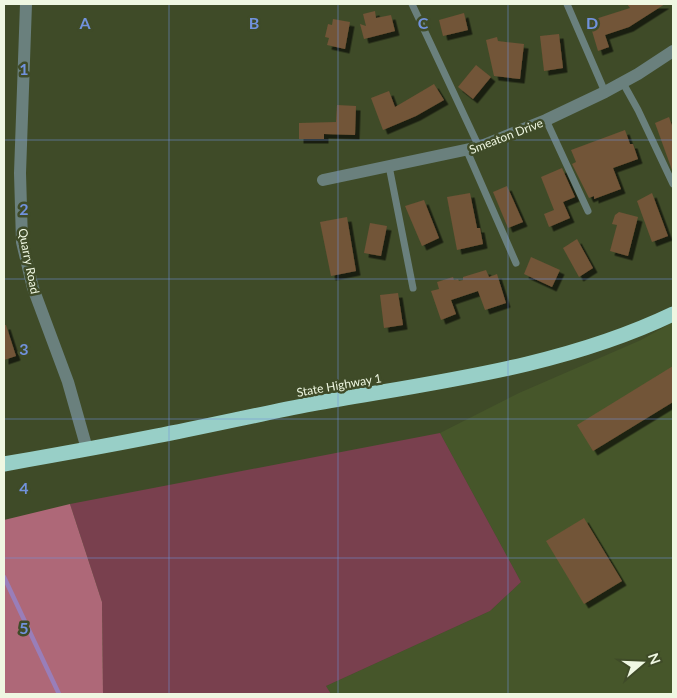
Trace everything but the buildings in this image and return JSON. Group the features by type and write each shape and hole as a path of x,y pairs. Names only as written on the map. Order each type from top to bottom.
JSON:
{"highway":[{"name":"State Highway 1","path":"4,464 526,365 614,340 673,314"}],"street":[{"name":"Quarry Road","path":"26,4 20,173 22,242 33,288 68,382 87,449"},
{"name":"Smeaton Drive","path":"323,180 473,149 546,120 605,92 623,83 673,51"}],"lane":[{"path":"412,4 473,149 516,263"},
{"path":"567,4 605,92"},
{"path":"623,83 673,184"},
{"path":"546,120 588,211"},
{"path":"389,166 413,288"}],"shaded area":[{"path":"673,322 673,694 331,694 326,686 490,611 521,582 440,433 519,393 641,340"},
{"path":"440,433 521,582 490,611 326,686 331,694 103,694 102,602 70,504"},
{"path":"70,504 102,602 103,694 4,694 4,520"}],"waterway":[{"path":"4,577 59,694"}]}
